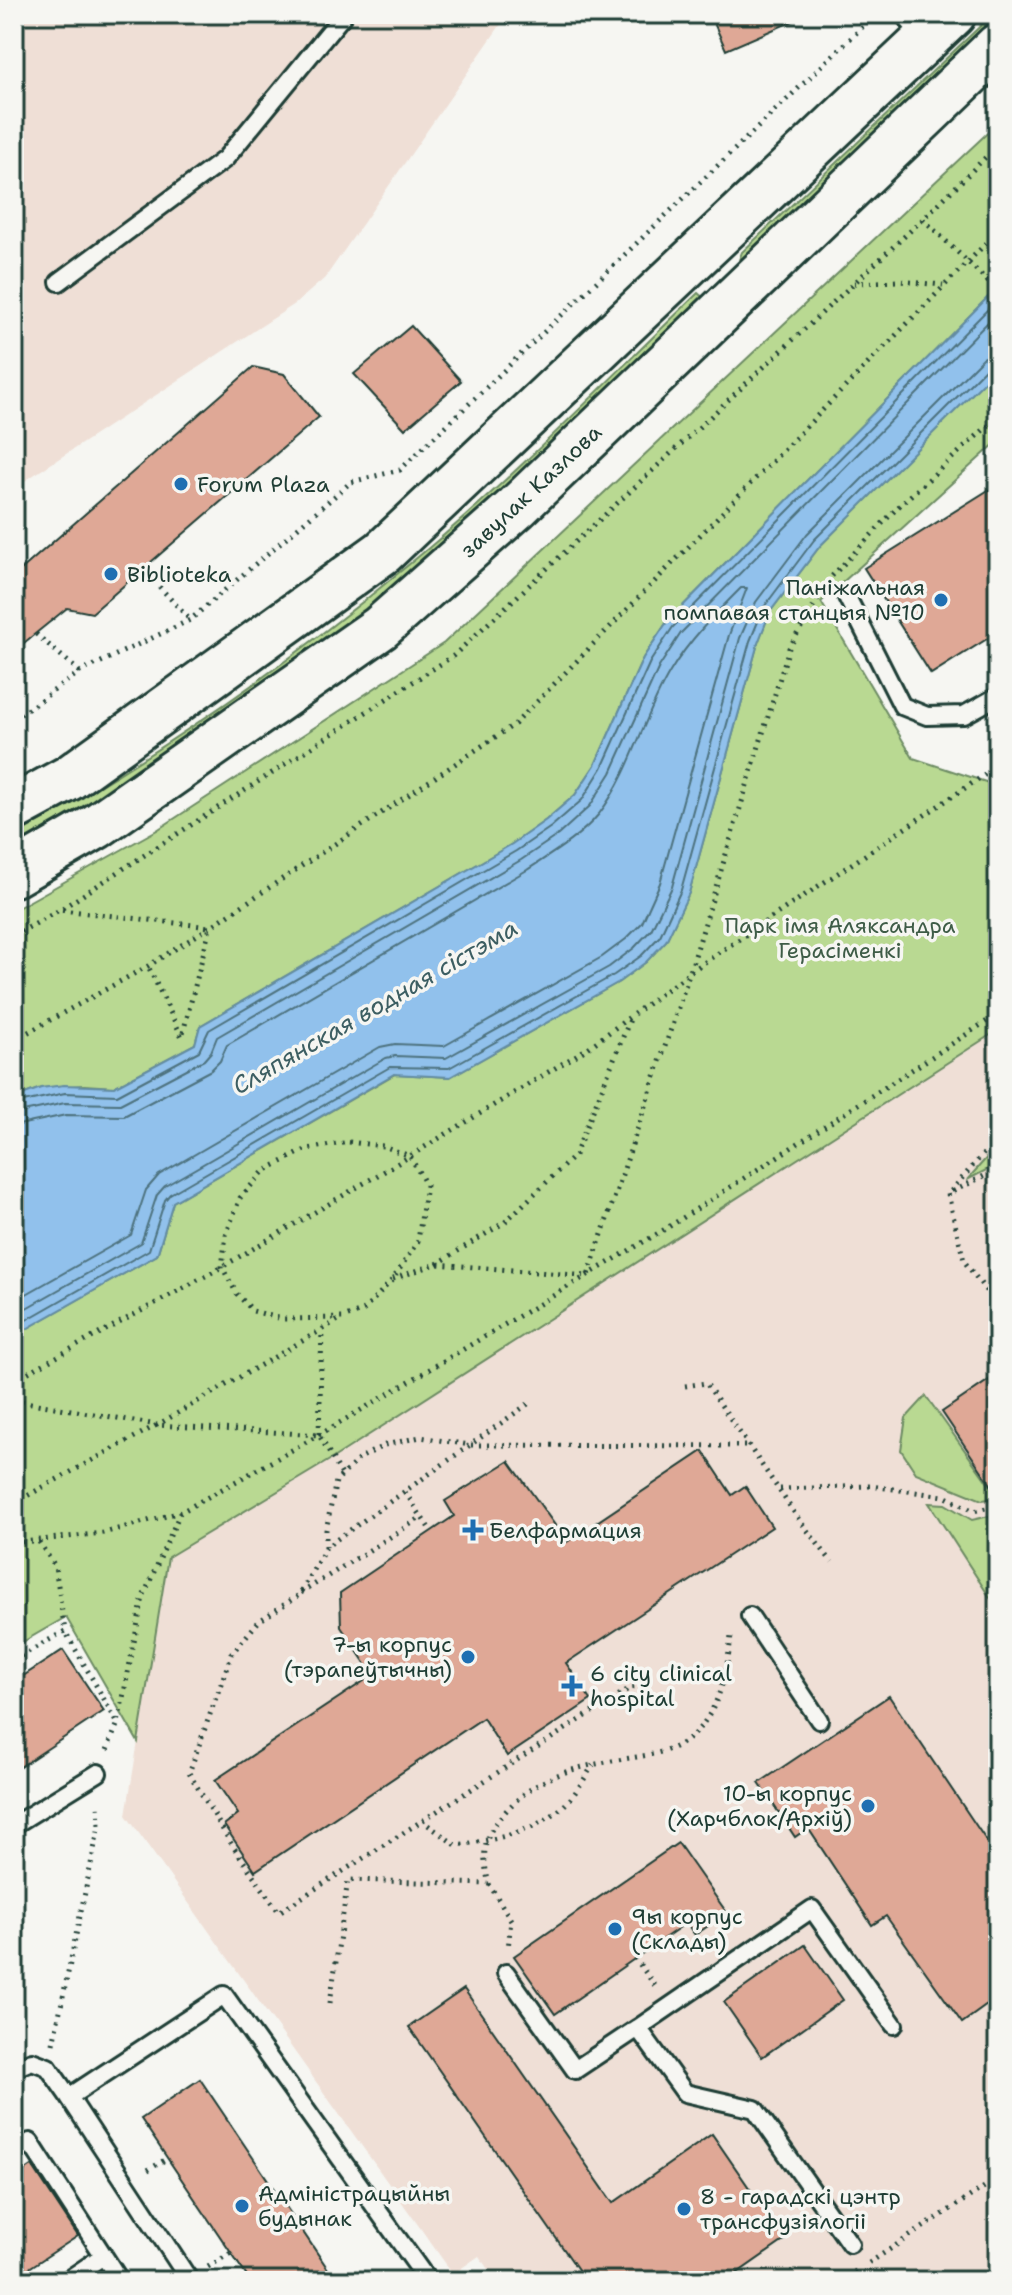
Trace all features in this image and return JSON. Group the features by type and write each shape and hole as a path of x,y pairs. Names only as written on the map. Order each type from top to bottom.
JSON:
{"main road":[{"path":"14,808 69,778 383,552 705,251 927,23"},
{"name":"завулак Казлова","path":"14,874 97,826 380,628 517,507 998,46"},
{"path":"705,251 744,289"}],"lane":[{"path":"59,282 225,159 344,14"},
{"path":"847,597 902,706 927,716 964,715 998,696"},
{"path":"750,1616 819,1720"},
{"path":"14,1825 98,1773"},
{"path":"506,1973 575,2070 812,1909 894,2025"},
{"path":"69,2097 224,1995 428,2281"},
{"path":"638,2028 685,2093 755,2109 850,2244"},
{"path":"14,2068 32,2061 48,2067 190,2281"},
{"path":"14,2153 30,2142 120,2281"},
{"path":"66,2281 103,2256"}],"path":[{"path":"14,719 80,672 190,620 351,482 400,470 876,14"},
{"path":"14,936 61,909 453,656 923,219 998,145"},
{"path":"923,219 998,291"},
{"path":"14,1040 148,966 210,927 515,724 998,231"},
{"path":"854,283 898,281 944,285"},
{"path":"588,1276 690,972 789,648 834,572 901,504 998,417"},
{"path":"143,569 190,620"},
{"path":"36,634 80,672"},
{"path":"14,1380 222,1267 588,1048 690,972 998,766"},
{"path":"61,909 210,927"},
{"path":"148,966 182,1037 210,927"},
{"path":"14,1543 103,1533 181,1512 319,1435 667,1228 998,1014"},
{"path":"393,1279 436,1264 505,1222 575,1155 631,1017"},
{"path":"948,1194 998,1137"},
{"path":"14,1503 343,1318 364,1310 393,1279 418,1241 426,1185 410,1156 383,1146 349,1142 307,1149 264,1171 240,1198 226,1235 222,1267 237,1294 253,1311 282,1319 343,1318"},
{"path":"948,1194 998,1169"},
{"path":"948,1194 964,1261 998,1307"},
{"path":"436,1264 588,1276"},
{"path":"322,1330 319,1435 342,1475"},
{"path":"685,1386 706,1383 832,1562"},
{"path":"14,1400 157,1425 319,1435"},
{"path":"326,1547 528,1404"},
{"path":"299,1595 326,1547 336,1481 360,1458 385,1445 420,1437 470,1445 750,1446"},
{"path":"779,1489 871,1486 944,1496 974,1511 998,1505"},
{"path":"405,1492 431,1531"},
{"path":"39,1542 55,1566 65,1631 118,1723 143,1597 181,1512"},
{"path":"422,1517 259,1621 232,1653 217,1690 189,1773 279,1912 630,1688 640,1687"},
{"path":"511,1920 489,1884 485,1841 491,1828 511,1805 538,1782 593,1765 660,1753 686,1741 704,1724 726,1675 732,1627"},
{"path":"14,1660 65,1631"},
{"path":"428,1825 456,1845 521,1832 550,1817 571,1798 593,1765"},
{"path":"48,2067 99,1826 98,1773"},
{"path":"330,2003 348,1880 489,1884"},
{"path":"635,1958 669,2006"},
{"path":"841,2281 998,2178"}],"shaded area":[{"path":"14,14 508,14 325,278 295,304 14,488"},
{"name":"6 city clinical hospital","path":"998,1030 998,2281 496,2281 479,2256 453,2274 126,1815 168,1557 333,1458"}],"green space":[{"path":"993,14 998,14 998,24 755,258 743,266 739,260 742,252"},
{"path":"998,123 998,287 667,622 643,658 595,765 575,795 512,844 200,1026 195,1044 114,1087 84,1085 41,1088 14,1098 14,910 157,830 444,643"},
{"path":"698,293 709,303 415,576 138,776 14,850 14,836 216,710 314,640 407,566 519,467"},
{"name":"Парк імя Аляксандра Герасіменкі","path":"998,368 998,441 821,602 913,758 998,786 998,1030 333,1458 168,1557 138,1742 66,1617 14,1647 14,1336 157,1255 173,1202 395,1074 450,1077 619,982 646,962 666,941 689,893 758,643 770,612 820,546"},
{"path":"998,1145 998,1164 967,1180"},
{"path":"926,1396 998,1498 982,1500 916,1473 901,1450 906,1418"},
{"path":"929,1503 945,1504 972,1520 998,1514 998,1610"}],"water":[{"name":"Сляпянская водная сістэма","path":"998,287 998,368 820,546 770,612 758,643 689,893 666,941 646,962 619,982 450,1077 394,1074 173,1202 157,1255 14,1336 14,1098 41,1088 64,1085 114,1087 195,1044 200,1026 512,844 546,820 575,795 595,765 643,658 667,622"}],"building":[{"path":"710,14 809,14 726,50"},
{"path":"411,326 461,381 405,429 354,374"},
{"name":"Forum Plaza","path":"253,367 284,374 319,417 92,613 67,608 14,651 14,576"},
{"name":"Паніжальная помпавая станцыя №10","path":"998,484 998,632 931,674 864,568"},
{"path":"998,1374 998,1495 942,1412"},
{"name":"7-ы корпус (тэрапеўтычны)","path":"703,1451 732,1495 745,1486 772,1527 566,1663 591,1700 507,1756 483,1718 255,1871 224,1825 238,1814 215,1780 373,1675 341,1627 340,1593 454,1516 445,1501 509,1461 567,1542"},
{"path":"63,1650 104,1711 14,1771 14,1682"},
{"name":"10-ы корпус (Харчблок/Архіў)","path":"889,1696 998,1858 998,1997 962,2023 886,1916 872,1925 808,1828 795,1837 759,1783"},
{"name":"9ы корпус (Склады)","path":"678,1843 727,1913 695,1935 686,1923 555,2014 514,1956"},
{"path":"805,1945 843,2000 762,2057 724,2002"},
{"path":"464,1989 613,2203 712,2134 785,2240 726,2281 586,2281 409,2027"},
{"name":"Адміністрацыйны будынак","path":"200,2079 336,2281 250,2281 141,2119"},
{"path":"32,2166 78,2236 14,2278 14,2178"}],"place":[{"name":"Forum Plaza","path":"181,484"},
{"name":"Biblioteka","path":"111,574"},
{"name":"Паніжальная помпавая станцыя №10","path":"941,600"},
{"name":"Белфармация","path":"473,1530"},
{"name":"7-ы корпус (тэрапеўтычны)","path":"468,1657"},
{"name":"6 city clinical hospital","path":"572,1686"},
{"name":"10-ы корпус (Харчблок/Архіў)","path":"868,1806"},
{"name":"9ы корпус (Склады)","path":"615,1929"},
{"name":"Адміністрацыйны будынак","path":"242,2206"},
{"name":"8 - гарадскі цэнтр трансфузіялогіі","path":"684,2209"}]}
